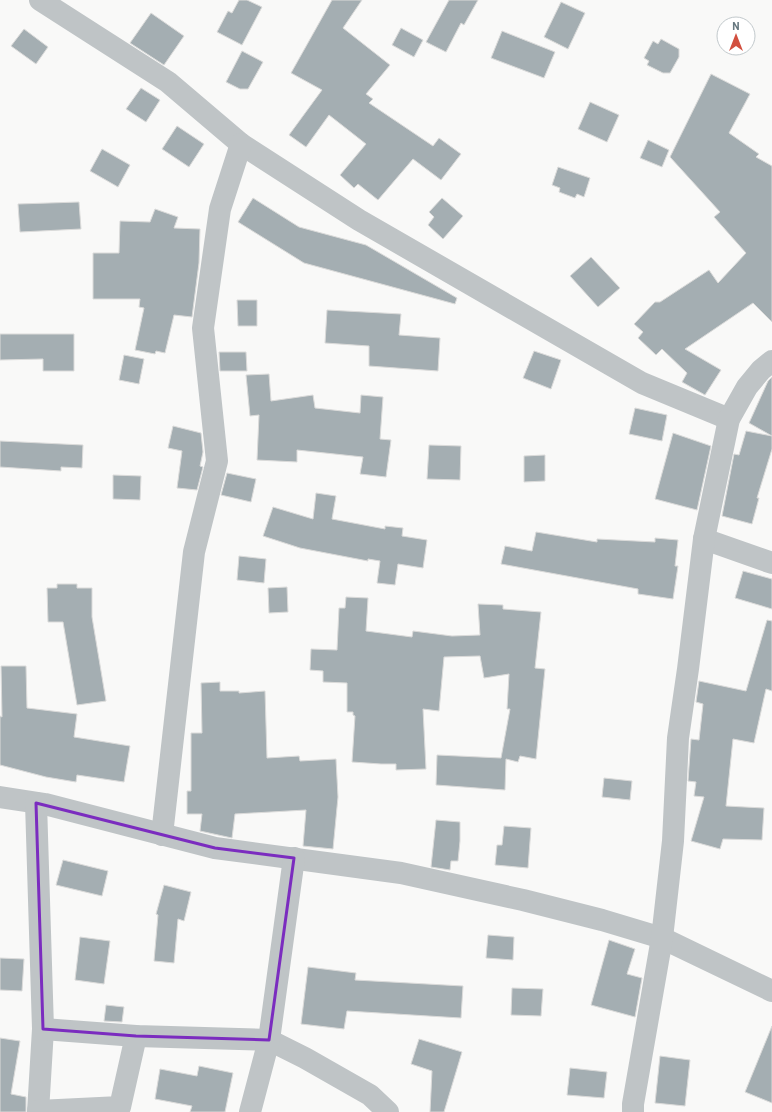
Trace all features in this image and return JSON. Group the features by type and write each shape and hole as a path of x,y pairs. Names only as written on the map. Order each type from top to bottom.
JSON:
{"street":[{"path":"40,0 168,82 241,144 359,220 642,382 729,419"},
{"path":"162,835 194,552 217,461 203,328 220,209 241,144"},
{"path":"633,1112 633,1104 662,938 672,841 678,738 704,539 729,419 747,387 761,370 772,361"},
{"path":"704,539 772,563"},
{"path":"0,797 45,804 215,848 408,875 523,900 602,920 662,938 772,991"},
{"path":"36,803 43,1029 38,1111 120,1107 136,1036"},
{"path":"250,1112 269,1040 294,858"},
{"path":"43,1029 136,1036 269,1040 305,1058 370,1095 388,1112"}],"highlighted area":[{"path":"36,803 215,848 294,858 269,1040 136,1036 43,1029"}],"building":[{"path":"239,0 247,0 262,7 242,45 217,32 228,11 232,13"},
{"path":"332,0 362,0 343,28 390,65 366,94 373,99 369,103 433,146 439,138 461,154 441,180 413,159 378,200 358,184 354,188 340,175 366,144 329,115 306,147 289,135 322,90 291,73"},
{"path":"449,0 478,0 464,25 461,23 446,52 426,42"},
{"path":"561,2 585,13 568,49 544,37"},
{"path":"151,13 184,36 164,65 130,43"},
{"path":"401,28 423,40 414,57 392,45"},
{"path":"24,29 48,47 36,64 11,46"},
{"path":"502,31 555,52 544,78 491,58"},
{"path":"661,39 679,49 679,57 670,73 663,73 647,65 649,61 644,58 653,41 658,44"},
{"path":"242,51 263,62 248,89 240,89 226,82"},
{"path":"711,74 750,94 729,133 759,154 756,157 772,166 772,322 753,303 685,349 721,370 705,395 682,382 687,373 662,349 656,355 638,338 643,332 634,324 655,302 660,302 709,270 718,283 746,253 714,217 720,212 670,157"},
{"path":"141,88 160,100 146,122 126,109"},
{"path":"590,102 619,115 607,142 578,129"},
{"path":"177,126 204,144 189,167 162,149"},
{"path":"648,140 669,150 662,167 640,158"},
{"path":"102,149 130,165 118,187 90,171"},
{"path":"558,167 590,178 584,197 577,194 575,198 559,192 560,188 552,185"},
{"path":"253,198 299,227 366,245 457,298 455,304 304,263 238,222"},
{"path":"442,198 463,216 443,239 428,225 434,217 429,212"},
{"path":"79,202 81,229 20,232 18,204"},
{"path":"155,209 178,217 174,228 200,229 199,263 192,317 174,315 165,353 156,351 155,354 135,350 144,308 139,307 140,299 93,299 93,253 119,253 120,221 150,222"},
{"path":"591,257 620,288 598,307 570,276"},
{"path":"237,300 257,300 257,326 238,326"},
{"path":"327,310 401,314 399,335 440,338 438,371 369,366 369,346 325,343"},
{"path":"0,334 74,334 74,371 43,371 43,359 0,360"},
{"path":"534,351 561,360 551,389 523,378"},
{"path":"219,352 246,352 247,371 220,371"},
{"path":"124,355 144,359 139,384 119,380"},
{"path":"269,374 271,401 313,395 315,408 360,413 361,395 383,397 380,439 391,440 386,477 360,474 363,457 297,450 297,462 257,460 259,415 250,416 246,375"},
{"path":"772,377 772,436 749,423 768,381"},
{"path":"635,408 667,415 662,441 629,434"},
{"path":"173,426 201,433 203,452 200,466 203,467 197,490 177,488 182,451 168,448"},
{"path":"746,431 772,436 772,449 757,498 759,498 752,524 722,516 734,454 739,455"},
{"path":"673,433 711,446 697,510 655,499"},
{"path":"0,441 83,445 82,468 61,467 61,471 0,467"},
{"path":"429,445 461,446 460,480 427,479"},
{"path":"545,455 545,481 524,482 524,456"},
{"path":"227,473 256,479 251,502 221,495"},
{"path":"113,475 141,476 140,500 113,499"},
{"path":"316,493 336,496 332,519 385,529 385,526 403,528 402,536 427,540 423,568 398,564 395,585 377,583 380,561 368,559 368,561 300,548 263,536 273,507 313,519"},
{"path":"536,532 597,542 597,539 655,542 655,538 678,540 675,566 678,566 673,599 638,594 638,589 501,564 505,546 532,551"},
{"path":"239,556 266,559 264,583 237,580"},
{"path":"743,571 772,579 772,609 735,598"},
{"path":"57,584 77,584 77,588 92,588 92,617 106,701 77,705 63,622 48,622 47,588 57,588"},
{"path":"287,587 288,612 269,613 268,588"},
{"path":"346,597 368,598 366,631 412,637 413,631 452,636 480,635 478,604 503,605 503,609 541,612 535,668 545,669 536,759 520,756 518,762 506,759 505,790 436,785 437,755 501,758 510,709 507,709 509,674 484,678 480,656 444,657 439,711 423,709 426,769 396,770 396,764 352,762 355,716 353,715 353,712 347,712 347,683 323,682 323,671 310,670 311,649 337,650 339,608 345,608"},
{"path":"767,620 772,621 772,691 766,689 754,743 733,739 726,806 764,808 762,840 723,839 720,849 691,841 704,797 694,796 696,782 688,781 691,739 699,740 703,704 696,702 699,681 746,691"},
{"path":"1,666 26,666 27,708 77,714 74,737 130,746 124,782 77,775 76,782 46,777 0,765 0,716 2,717"},
{"path":"220,682 220,691 239,691 239,693 265,691 267,758 299,756 300,761 336,759 338,797 333,849 303,846 306,810 235,814 232,838 200,831 202,814 187,814 187,791 191,791 191,733 202,733 201,683"},
{"path":"604,778 632,781 630,800 602,797"},
{"path":"436,820 460,822 458,861 451,861 450,870 431,867"},
{"path":"504,826 531,828 528,868 495,865 497,845 502,845"},
{"path":"63,860 108,871 102,896 56,885"},
{"path":"164,885 191,892 184,921 178,919 174,963 154,961 158,915 156,914"},
{"path":"488,935 514,937 513,960 486,958"},
{"path":"80,937 110,941 104,984 75,980"},
{"path":"609,940 635,949 627,974 642,978 635,1017 591,1005"},
{"path":"0,958 24,959 22,991 0,990"},
{"path":"308,967 356,973 355,980 463,986 461,1018 347,1011 344,1029 301,1024"},
{"path":"512,988 543,989 541,1016 511,1015"},
{"path":"106,1005 124,1007 122,1022 104,1021"},
{"path":"772,1026 772,1103 745,1092"},
{"path":"0,1038 20,1041 11,1094 26,1097 26,1112 0,1112"},
{"path":"419,1039 462,1052 444,1112 430,1112 432,1071 411,1064"},
{"path":"660,1056 690,1060 685,1106 655,1103"},
{"path":"199,1066 233,1073 225,1112 190,1112 192,1106 155,1099 160,1069 197,1076"},
{"path":"570,1068 607,1072 604,1098 567,1095"}]}
